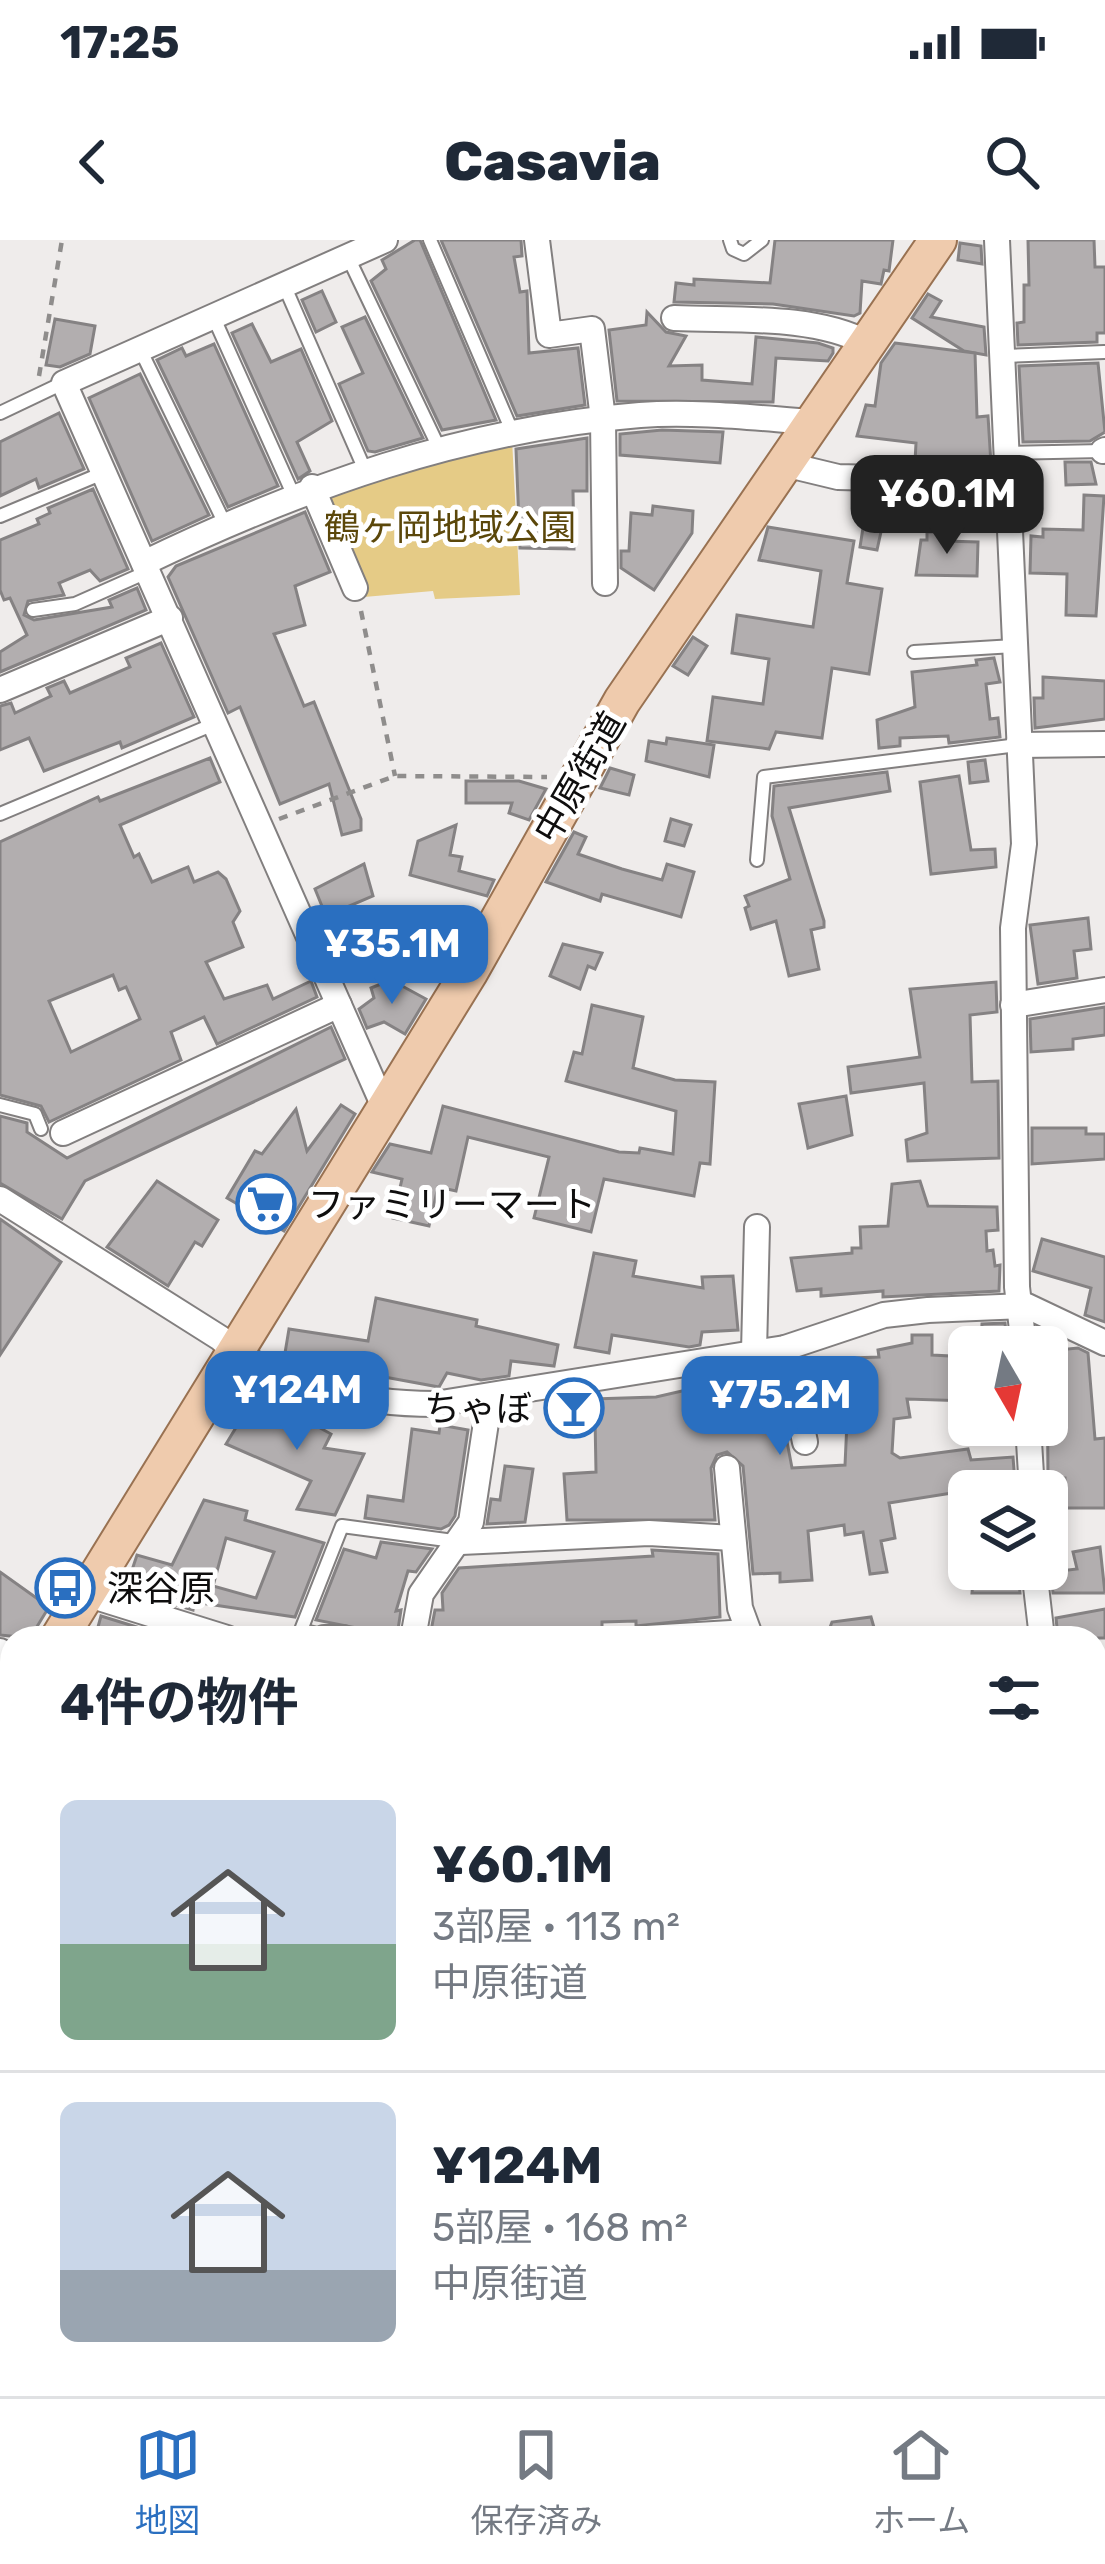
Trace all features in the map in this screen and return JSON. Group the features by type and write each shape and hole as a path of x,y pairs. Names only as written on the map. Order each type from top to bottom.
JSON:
{"main road":[{"name":"中原街道","path":"66,1626 470,971 622,701 938,240"}],"street":[{"path":"385,240 53,389 104,472 385,1109"},
{"path":"537,240 550,335 592,329 603,419 605,583"},
{"path":"997,240 1024,844 1013,928 1022,1326"},
{"path":"674,318 848,332 867,343"},
{"path":"146,567 225,524 303,490 512,431 680,414 813,422"},
{"path":"784,464 838,476 1006,482"},
{"path":"303,490 355,588"},
{"path":"0,690 170,618"},
{"path":"1018,745 1105,744"},
{"path":"1013,1005 1105,990"},
{"path":"52,1131 339,1004"},
{"path":"0,1199 249,1363 390,1404 435,1405 785,1348 884,1315 1020,1305 1105,1342"},
{"path":"754,1352 757,1227"},
{"path":"785,1348 805,1442"},
{"path":"415,1626 422,1594 471,1522 490,1396"},
{"path":"728,1468 740,1608 746,1626"},
{"path":"461,1542 650,1533 733,1538"},
{"path":"1036,1590 1041,1626"},
{"path":"86,1594 189,1626"}],"lane":[{"path":"430,240 512,431"},
{"path":"730,240 744,254 753,253 762,240"},
{"path":"348,256 440,450"},
{"path":"284,285 365,470"},
{"path":"213,316 303,490"},
{"path":"140,349 225,524"},
{"path":"1002,356 1104,352"},
{"path":"0,412 53,389"},
{"path":"1006,453 1104,451"},
{"path":"0,517 104,472"},
{"path":"33,610 75,604 146,567"},
{"path":"914,652 1015,646"},
{"path":"0,814 214,723"},
{"path":"757,860 764,777 1018,745"},
{"path":"0,1105 35,1114 52,1131"},
{"path":"303,1626 342,1526 461,1542"}],"path":[{"path":"53,389 39,374 62,240"},
{"path":"355,588 394,776"},
{"path":"262,826 394,776 511,774 573,785"}],"green space":[{"name":"鶴ヶ岡地域公園","path":"512,439 520,595 435,599 433,591 364,597 321,500 325,492"}],"building":[{"path":"420,240 496,420 442,430 371,281 386,269 382,260"},
{"path":"441,240 521,240 522,256 514,257 520,292 527,291 529,353 578,348 585,405 517,416"},
{"path":"775,240 893,240 889,271 884,270 881,284 862,281 860,313 854,316 773,304 674,302 676,283 694,285 694,279 770,283"},
{"path":"1028,240 1094,240 1095,267 1105,267 1105,333 1097,333 1097,342 1018,345 1017,323 1024,322 1024,285 1029,285"},
{"path":"960,243 981,246 982,264 958,260"},
{"path":"322,291 336,322 316,332 302,300"},
{"path":"928,294 941,301 931,317 984,327 986,355 964,351 912,318"},
{"path":"647,312 666,332 686,336 669,366 702,365 702,380 752,384 756,337 818,343 833,348 833,353 828,361 776,358 773,402 617,401 609,330 646,325"},
{"path":"365,317 423,438 375,452 368,451 339,384 363,373 342,327"},
{"path":"55,319 95,326 90,354 60,367 46,365"},
{"path":"252,324 271,362 301,349 332,421 297,442 310,471 298,479 232,333"},
{"path":"895,343 975,353 977,417 988,416 991,464 915,462 916,443 857,436 866,405 875,406 881,363"},
{"path":"214,344 278,486 228,507 157,360 182,348 186,356"},
{"path":"1098,363 1105,432 1090,441 1023,442 1019,366"},
{"path":"140,374 209,515 152,541 89,398"},
{"path":"59,413 84,469 39,488 36,479 0,496 0,442"},
{"path":"723,432 720,463 620,455 620,434"},
{"path":"587,438 587,491 573,491 574,549 520,548 516,449"},
{"path":"1065,462 1091,462 1096,484 1066,485"},
{"path":"93,489 128,569 100,581 90,570 59,583 64,595 28,601 24,615 34,620 112,607 109,600 137,588 146,610 0,672 0,652 27,635 10,598 4,600 0,590 0,540 39,524 37,519 50,513 48,508"},
{"path":"1084,495 1104,496 1096,616 1066,615 1067,574 1030,573 1031,536 1043,537 1043,529 1083,530"},
{"path":"653,506 693,511 692,533 654,590 621,568 621,551 629,551 631,513 652,515"},
{"path":"305,512 330,572 295,586 305,625 274,634 304,706 314,702 361,819 361,830 342,835 329,784 280,804 240,707 228,713 168,577 176,566"},
{"path":"865,515 884,518 877,550 860,547"},
{"path":"768,527 854,541 847,583 882,589 869,674 832,668 822,738 776,732 769,749 707,741 713,697 763,704 769,659 732,653 737,615 813,627 821,571 759,560"},
{"path":"927,532 945,532 945,541 978,542 977,576 916,575 921,540 927,540"},
{"path":"693,637 707,646 688,675 673,666"},
{"path":"161,643 194,717 122,748 120,742 44,771 29,738 0,750 0,706 11,703 15,713 51,696 47,688 64,681 70,693 130,667 126,658"},
{"path":"994,658 1000,682 986,684 990,719 998,718 1000,737 949,743 948,736 900,738 900,746 879,748 877,720 915,707 912,672 977,665 976,660"},
{"path":"1043,677 1105,681 1105,719 1035,728 1034,698 1043,698"},
{"path":"667,738 714,745 709,777 646,761 649,741 666,744"},
{"path":"210,758 220,782 120,825 134,857 139,854 152,882 188,867 194,882 218,872 226,879 240,911 233,922 243,947 206,962 224,999 267,985 273,999 311,981 317,997 217,1044 204,1017 171,1032 181,1060 49,1122 41,1106 0,1095 0,842 98,797 100,801","holes":["113,975 119,990 126,987 140,1019 71,1052 49,1001"]},
{"path":"985,760 988,781 970,783 968,762"},
{"path":"610,768 634,775 629,795 600,788"},
{"path":"887,772 890,791 789,808 824,927 811,930 819,969 789,976 776,921 751,929 745,908 749,906 745,896 790,879 772,816 774,786"},
{"path":"959,776 971,850 995,849 996,867 931,874 920,782"},
{"path":"466,781 519,781 546,789 529,820 509,813 512,803 466,803"},
{"path":"671,819 691,825 684,846 665,841"},
{"path":"456,825 450,855 462,857 459,871 494,880 487,896 410,875 418,841"},
{"path":"574,832 586,837 578,854 622,869 662,880 667,864 694,872 681,917 602,894 600,901 546,882"},
{"path":"364,864 373,896 326,916 315,889"},
{"path":"1088,918 1091,949 1074,951 1077,978 1038,984 1030,925"},
{"path":"563,944 602,953 595,969 588,966 580,989 550,976"},
{"path":"391,980 426,999 405,1034 384,1022 367,1028 359,1009 374,998 371,988"},
{"path":"996,982 997,1012 970,1015 972,1082 998,1081 999,1158 908,1161 906,1140 927,1133 924,1083 851,1093 848,1067 920,1057 910,989"},
{"path":"592,1005 643,1017 633,1068 675,1080 715,1082 710,1164 700,1163 694,1196 604,1179 591,1232 534,1218 549,1157 468,1137 456,1191 438,1187 429,1226 393,1218 402,1179 372,1172 390,1144 431,1153 443,1106 619,1152 639,1153 640,1148 673,1154 676,1111 566,1081 574,1052 582,1054"},
{"path":"1105,1007 1105,1035 1073,1039 1073,1049 1031,1052 1030,1019"},
{"path":"331,1027 345,1059 85,1181 62,1219 0,1183 0,1116 27,1123 27,1132 67,1158"},
{"path":"846,1096 852,1135 808,1148 799,1104"},
{"path":"341,1105 355,1114 284,1231 227,1198 255,1151 262,1154 296,1109 307,1151"},
{"path":"1032,1128 1086,1128 1086,1134 1105,1134 1105,1159 1032,1164"},
{"path":"157,1181 218,1220 202,1246 195,1242 168,1286 107,1247"},
{"path":"920,1181 928,1206 997,1207 998,1230 986,1231 987,1251 993,1250 995,1266 1000,1265 999,1291 883,1297 883,1291 821,1296 821,1289 797,1291 791,1258 852,1253 852,1248 861,1248 860,1227 888,1226 892,1184"},
{"path":"0,1219 61,1262 0,1355"},
{"path":"1042,1239 1105,1257 1105,1322 1085,1315 1091,1288 1033,1271"},
{"path":"594,1253 636,1261 633,1276 703,1288 702,1277 733,1276 738,1330 702,1332 700,1345 689,1347 612,1335 609,1353 575,1347"},
{"path":"376,1298 477,1320 476,1326 558,1345 554,1366 511,1361 509,1376 481,1380 447,1373 439,1387 368,1374 366,1362 327,1354 326,1362 311,1359 309,1368 284,1359 289,1329 368,1341"},
{"path":"912,1335 932,1335 932,1355 948,1356 948,1400 907,1399 910,1417 894,1419 892,1453 900,1458 968,1449 971,1460 1013,1457 1014,1470 948,1470 948,1494 889,1503 895,1538 881,1541 887,1572 870,1574 863,1532 845,1535 844,1525 808,1531 812,1580 780,1582 780,1573 753,1574 743,1466 727,1452 717,1455 711,1468 715,1520 567,1520 564,1474 596,1472 595,1417 562,1419 561,1400 656,1397 734,1379 740,1419 782,1415 792,1468 845,1465 847,1422 824,1424 823,1359 879,1357 878,1350 912,1343"},
{"path":"1068,1349 1088,1353 1095,1439 1105,1438 1105,1508 1068,1508 1068,1470 1048,1470 1048,1446 1068,1446"},
{"path":"257,1393 331,1434 324,1448 364,1454 335,1515 297,1509 311,1481 226,1444"},
{"path":"440,1425 468,1430 455,1516 449,1525 441,1529 365,1518 368,1496 403,1501 412,1429 439,1433"},
{"path":"505,1466 533,1469 525,1522 487,1524 491,1499 500,1500"},
{"path":"204,1500 247,1511 245,1520 324,1543 295,1617 194,1602 193,1610 117,1587 128,1582 137,1555 172,1565","holes":["226,1538 274,1552 256,1598 213,1586"]},
{"path":"381,1542 432,1549 416,1572 408,1571 396,1611 401,1610 399,1626 346,1626 316,1620 344,1549 376,1558"},
{"path":"1100,1547 1105,1593 1053,1593 1068,1590 1068,1570 1077,1569 1073,1552"},
{"path":"652,1550 718,1554 720,1617 636,1626 636,1621 602,1622 602,1626 432,1626 435,1610 443,1610 442,1593 459,1568 653,1556"},
{"path":"0,1572 49,1607 37,1626 0,1626"},
{"path":"1020,1590 1020,1593 972,1593"},
{"path":"1105,1609 1105,1626 1057,1626 1056,1618"},
{"path":"101,1616 133,1626 98,1626"},
{"path":"871,1617 874,1626 830,1626"}],"place":[{"name":"ファミリーマート","path":"266,1204"},
{"name":"ちゃぼ","path":"574,1408"},
{"name":"深谷原","path":"65,1588"}]}
